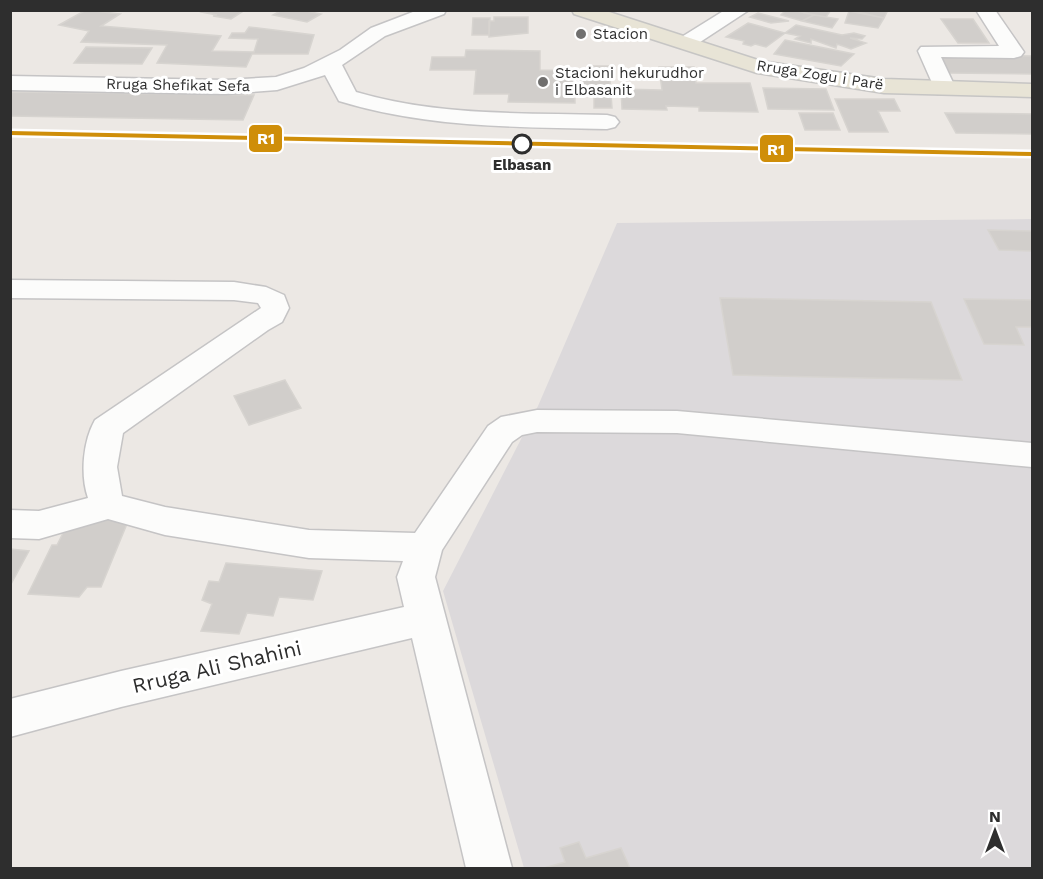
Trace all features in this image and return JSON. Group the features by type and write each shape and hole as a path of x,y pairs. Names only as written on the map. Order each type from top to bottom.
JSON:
{"main road":[{"name":"Rruga Zogu i Parë","path":"581,10 687,42 757,68 862,83 945,89 1032,91"}],"street":[{"name":"Rruga Shefikat Sefa","path":"10,82 245,87 293,79 330,63 378,32 437,10"},
{"path":"687,42 740,10"},
{"path":"985,10 1023,52"},
{"path":"945,89 927,51 1023,52"},
{"path":"330,63 347,96 374,106 434,115 608,122"},
{"path":"10,289 234,291 266,296 273,301 275,308 272,316 258,323 107,428 99,467 99,486 108,506"},
{"path":"489,868 424,619 416,578 425,547 495,440 513,425 537,421 677,422 1032,454"},
{"path":"10,525 39,525 108,506 165,521 309,544 425,547"},
{"name":"Rruga Ali Shahini","path":"10,718 121,689 424,619"}],"shaded area":[{"path":"1032,219 1032,868 524,868 443,591 538,406 617,223"}],"building":[{"path":"86,10 120,14 101,26 221,36 212,51 254,52 258,39 229,38 232,33 245,33 249,27 314,35 308,54 252,54 246,67 157,63 167,45 81,42 89,31 59,25"},
{"path":"203,10 245,10 231,19 201,12"},
{"path":"282,10 301,10 321,14 307,22 273,15"},
{"path":"786,10 814,15 802,21 781,15"},
{"path":"805,10 831,10 826,17 804,13"},
{"path":"849,10 888,10 884,18"},
{"path":"849,11 884,18 878,28 845,23"},
{"path":"758,13 789,21 771,23 750,17"},
{"path":"814,15 838,19 832,28 802,21"},
{"path":"494,17 528,17 528,33 489,37 489,21 494,21"},
{"path":"473,18 490,18 489,35 472,35"},
{"path":"941,19 973,19 989,43 958,43"},
{"path":"748,23 785,33 766,47 743,44 744,41 726,37"},
{"path":"796,25 842,35 854,33 865,36 862,39 850,38 866,43 851,49 837,44 836,48 811,39 811,43 795,39 800,36 785,33"},
{"path":"785,40 854,54 841,66 774,54"},
{"path":"86,47 152,48 142,64 74,63"},
{"name":"Stacioni hekurudhor i Elbasanit","path":"466,50 540,51 540,70 589,71 589,66 609,66 612,108 594,108 594,95 575,95 575,103 508,102 509,94 474,94 476,70 430,70 432,57 465,57"},
{"path":"937,54 1032,56 1032,74 947,73"},
{"path":"659,67 694,67 696,83 750,83 758,112 699,111 699,107 666,106 667,110 622,109 621,89 662,90"},
{"path":"763,88 826,89 834,110 768,109"},
{"path":"10,92 254,95 243,120 10,116"},
{"path":"835,99 894,99 900,111 878,111 888,132 849,132"},
{"path":"799,113 833,113 840,130 805,130"},
{"path":"945,113 1032,114 1032,134 956,133"},
{"path":"988,230 1032,231 1032,251 999,250"},
{"path":"720,298 931,302 962,380 733,375"},
{"path":"964,299 1032,300 1032,327 1016,327 1024,345 984,344"},
{"path":"285,380 301,408 249,425 234,396"},
{"path":"101,518 129,519 101,587 87,587 79,597 28,594 52,545 57,545 63,533"},
{"path":"10,549 29,551 10,586"},
{"path":"226,563 322,571 313,600 279,597 273,616 247,613 239,634 201,631 212,604 202,600 209,581 219,582"},
{"path":"579,842 586,858 621,848 630,868 544,868 565,862 560,848"}],"railway":[{"path":"10,133 1000,153"},
{"path":"927,152 1032,154"}],"transit line":[{"name":"R1","path":"10,133 1032,154"}],"place":[{"name":"Stacion","path":"581,34"},
{"name":"Stacioni hekurudhor i Elbasanit","path":"543,82"},
{"name":"Elbasan","path":"522,144"}]}
